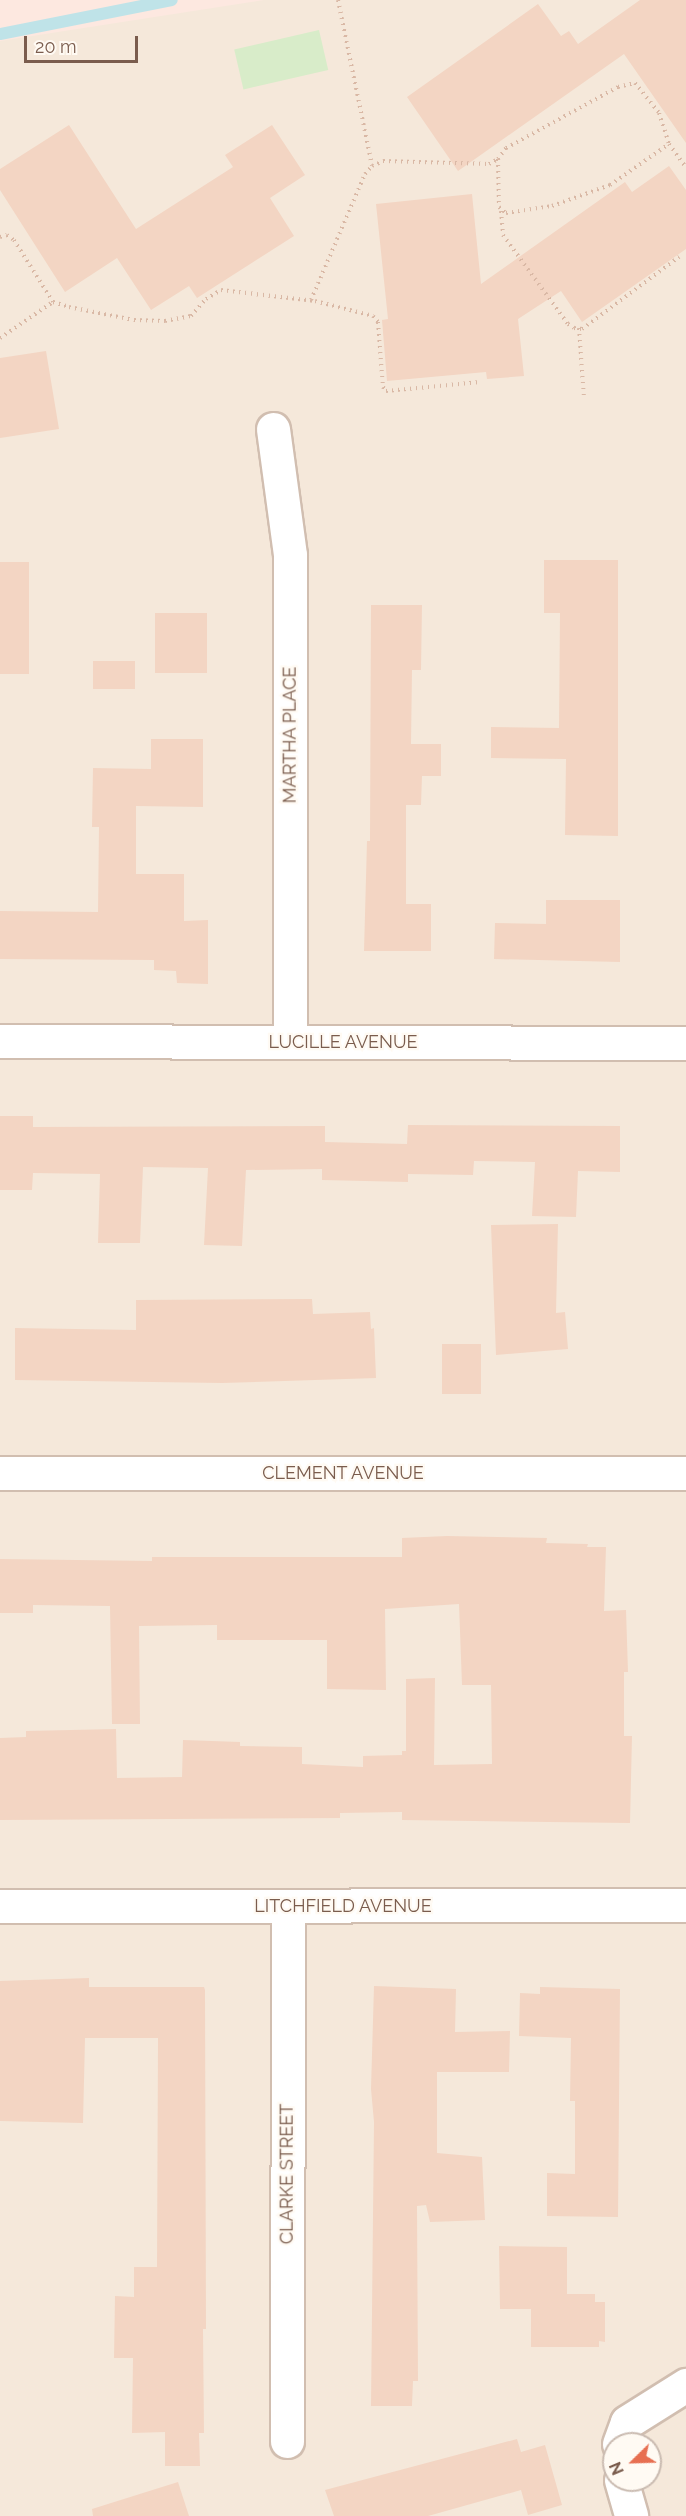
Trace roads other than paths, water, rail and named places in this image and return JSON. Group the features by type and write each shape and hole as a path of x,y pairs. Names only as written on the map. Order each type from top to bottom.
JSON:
{"street":[{"name":"MARTHA PLACE","path":"273,429 290,555 290,1041"},
{"name":"LUCILLE AVENUE","path":"0,1041 686,1043"},
{"name":"CLEMENT AVENUE","path":"0,1473 686,1473"},
{"name":"LITCHFIELD AVENUE","path":"0,1906 686,1905"},
{"name":"CLARKE STREET","path":"286,2441 288,1906"},
{"path":"623,2432 627,2422 686,2385"},
{"path":"624,2492 631,2516"}],"waterway":[{"path":"0,34 172,0"}]}
